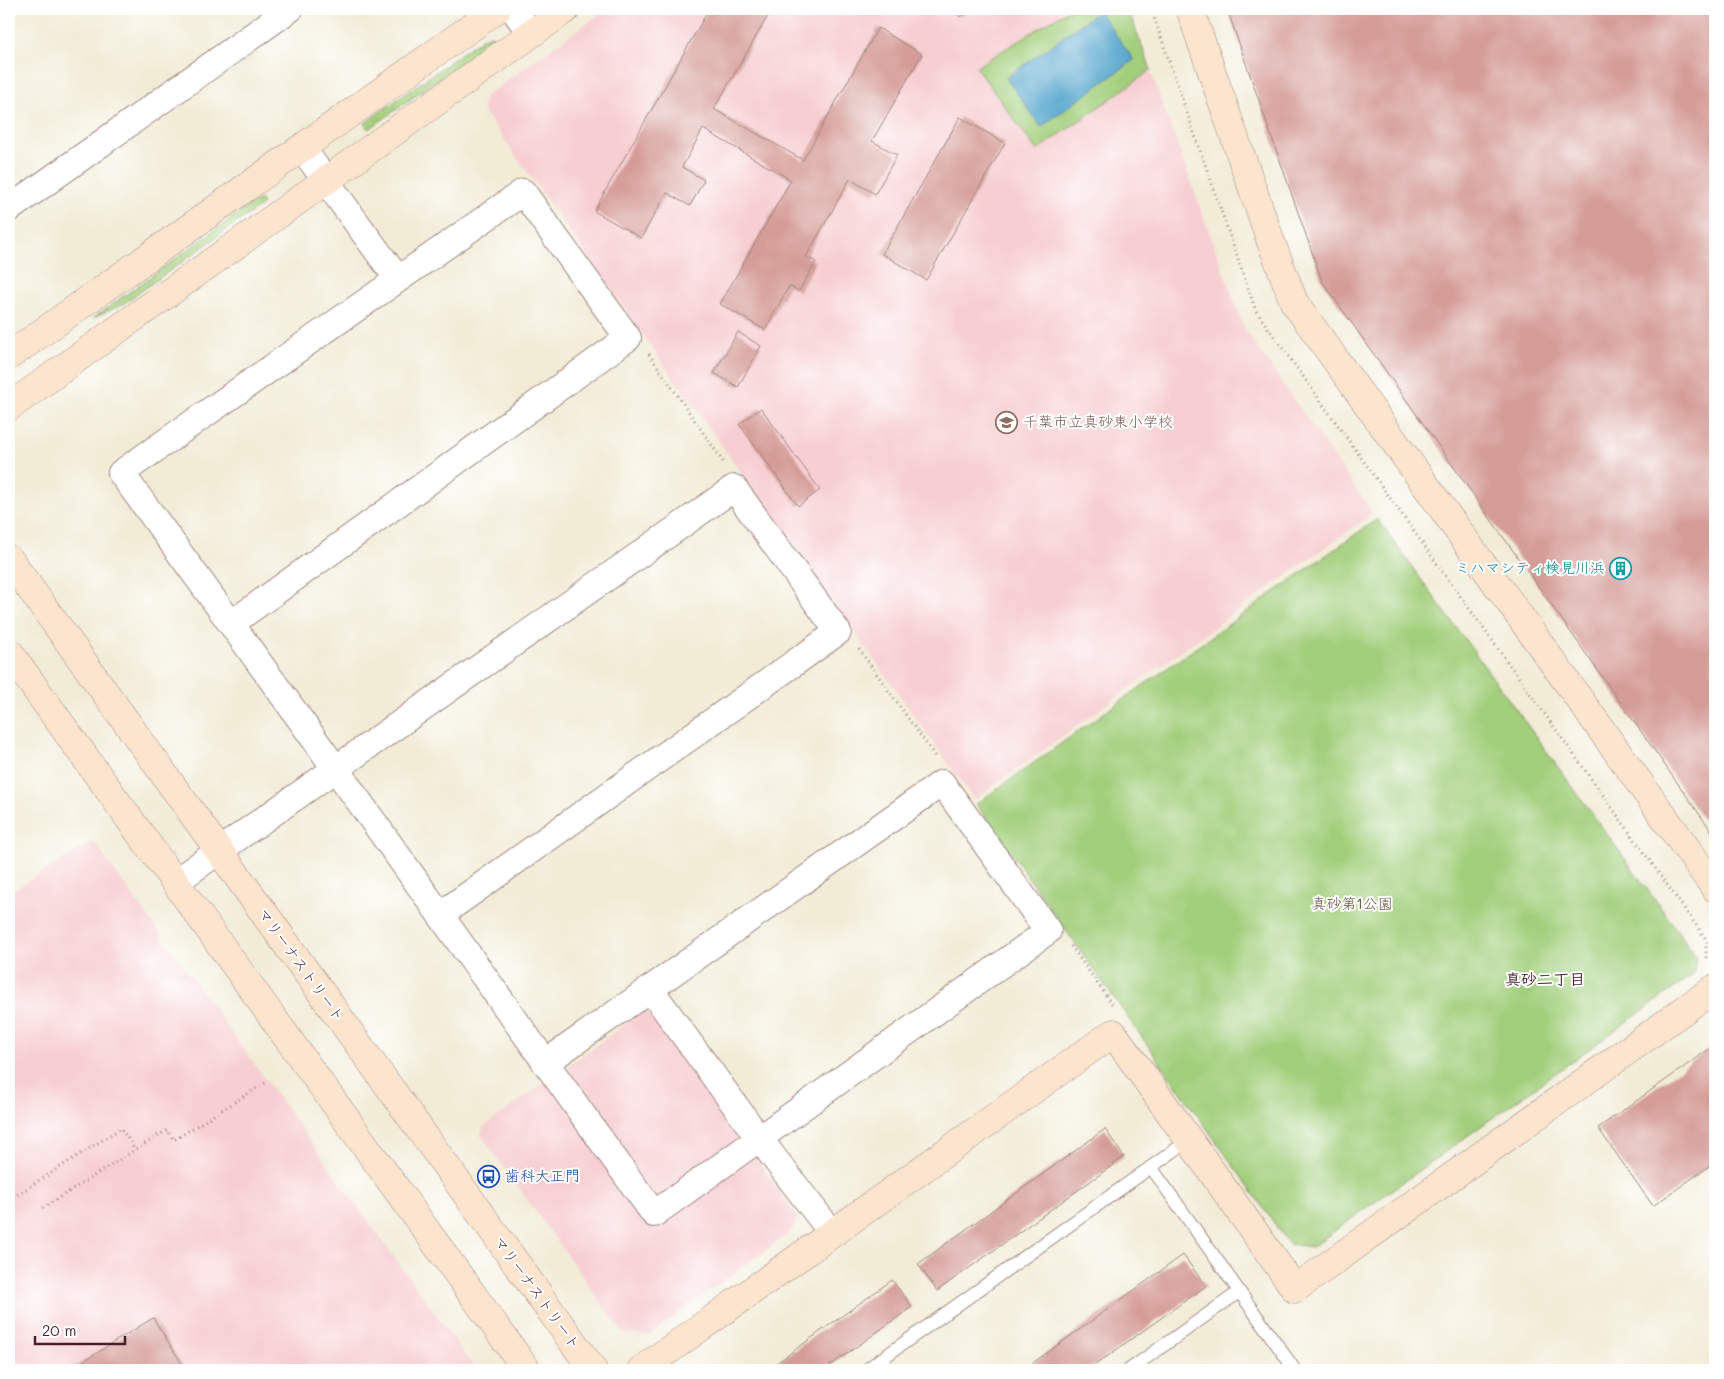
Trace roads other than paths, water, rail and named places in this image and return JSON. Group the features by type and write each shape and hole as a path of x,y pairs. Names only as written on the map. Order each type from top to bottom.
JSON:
{"street":[{"path":"9,209 290,9"},
{"path":"9,356 497,9"},
{"path":"513,9 530,34"},
{"path":"9,407 566,9"},
{"path":"1190,9 1271,242 1294,302 1715,888"},
{"path":"302,148 397,278"},
{"path":"232,623 628,338 523,192 397,278 121,473 337,768 545,1063 654,1214 758,1137 1048,931 942,783 545,1063"},
{"path":"175,882 734,488 838,632 440,915"},
{"name":"マリーナストリート","path":"9,559 593,1370"},
{"path":"9,652 527,1370"},
{"path":"641,1370 1114,1033 1295,1289 1715,988"},
{"path":"651,990 758,1137 832,1233"}],"lane":[{"path":"866,1370 1189,1140"},
{"path":"1151,1167 1295,1370"},
{"path":"1129,1370 1239,1292"}],"water":[{"path":"1099,11 1134,60 1041,127 1006,78"}],"place":[{"name":"千葉市立真砂東小学校","path":"1007,422"},
{"name":"ミハマシティ検見川浜","path":"1621,568"},
{"name":"歯科大正門","path":"489,1176"}],"district":[{"name":"真砂二丁目","path":"1545,979"}],"park label":[{"name":"真砂第1公園","path":"1352,904"}]}
